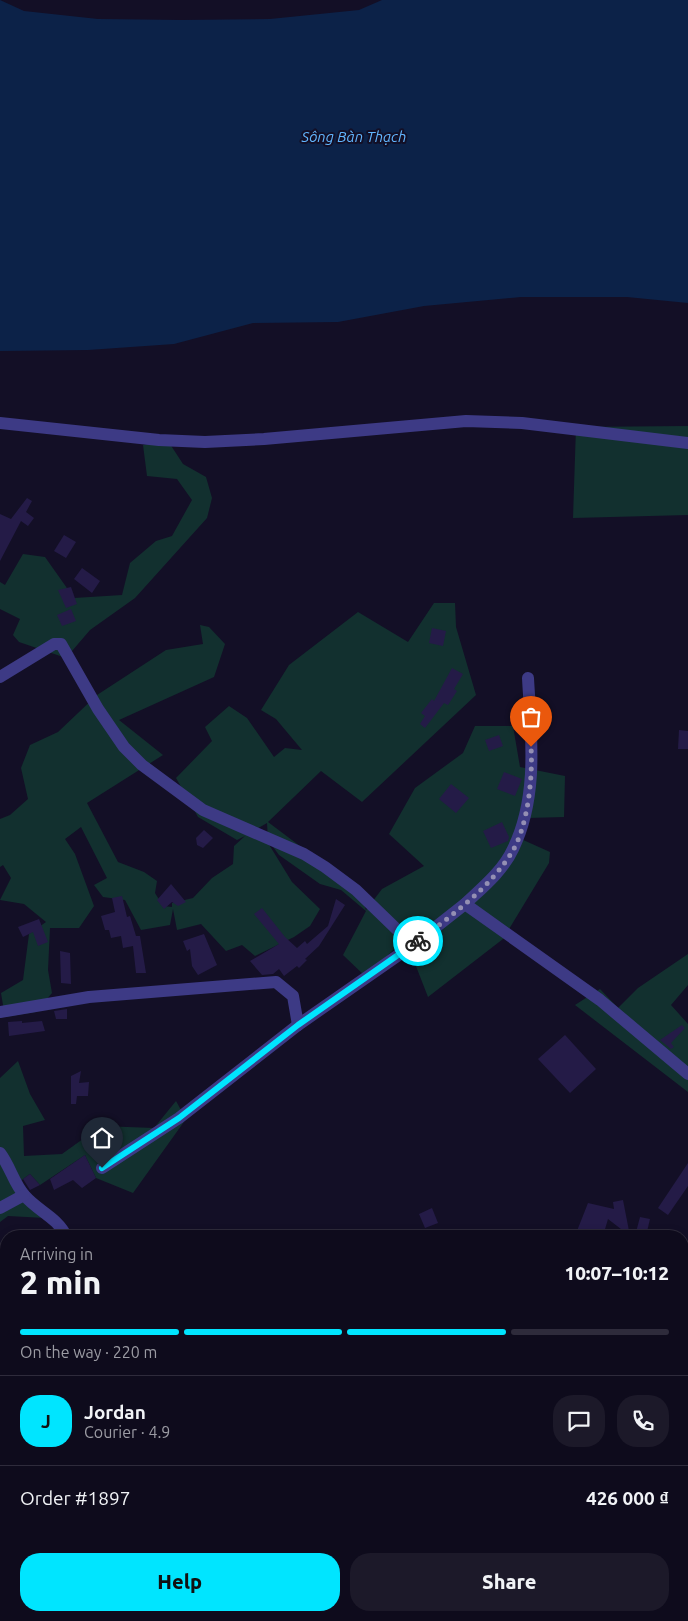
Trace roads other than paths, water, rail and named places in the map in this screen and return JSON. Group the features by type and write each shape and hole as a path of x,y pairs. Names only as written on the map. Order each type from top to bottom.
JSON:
{"street":[{"path":"0,423 159,440 205,442 264,439 466,421 500,421 688,443"},
{"path":"0,676 54,644 61,644 98,709 124,747 142,765 203,810 304,854 325,867 356,890 413,945"},
{"path":"102,1168 179,1118 298,1025 413,945 465,904 492,879 513,850 521,827 532,764 528,678"},
{"path":"465,904 600,1000 688,1074"},
{"path":"0,1012 89,997 276,982 293,996 298,1025"},
{"path":"0,1153 8,1162 24,1196 63,1230"},
{"path":"0,1208 24,1196"}],"water":[{"name":"Sông Bàn Thạch","path":"0,0 24,11 98,19 181,20 270,19 359,10 382,0 688,0 688,303 627,297 521,297 424,306 338,322 253,323 174,344 88,350 0,351"}]}
